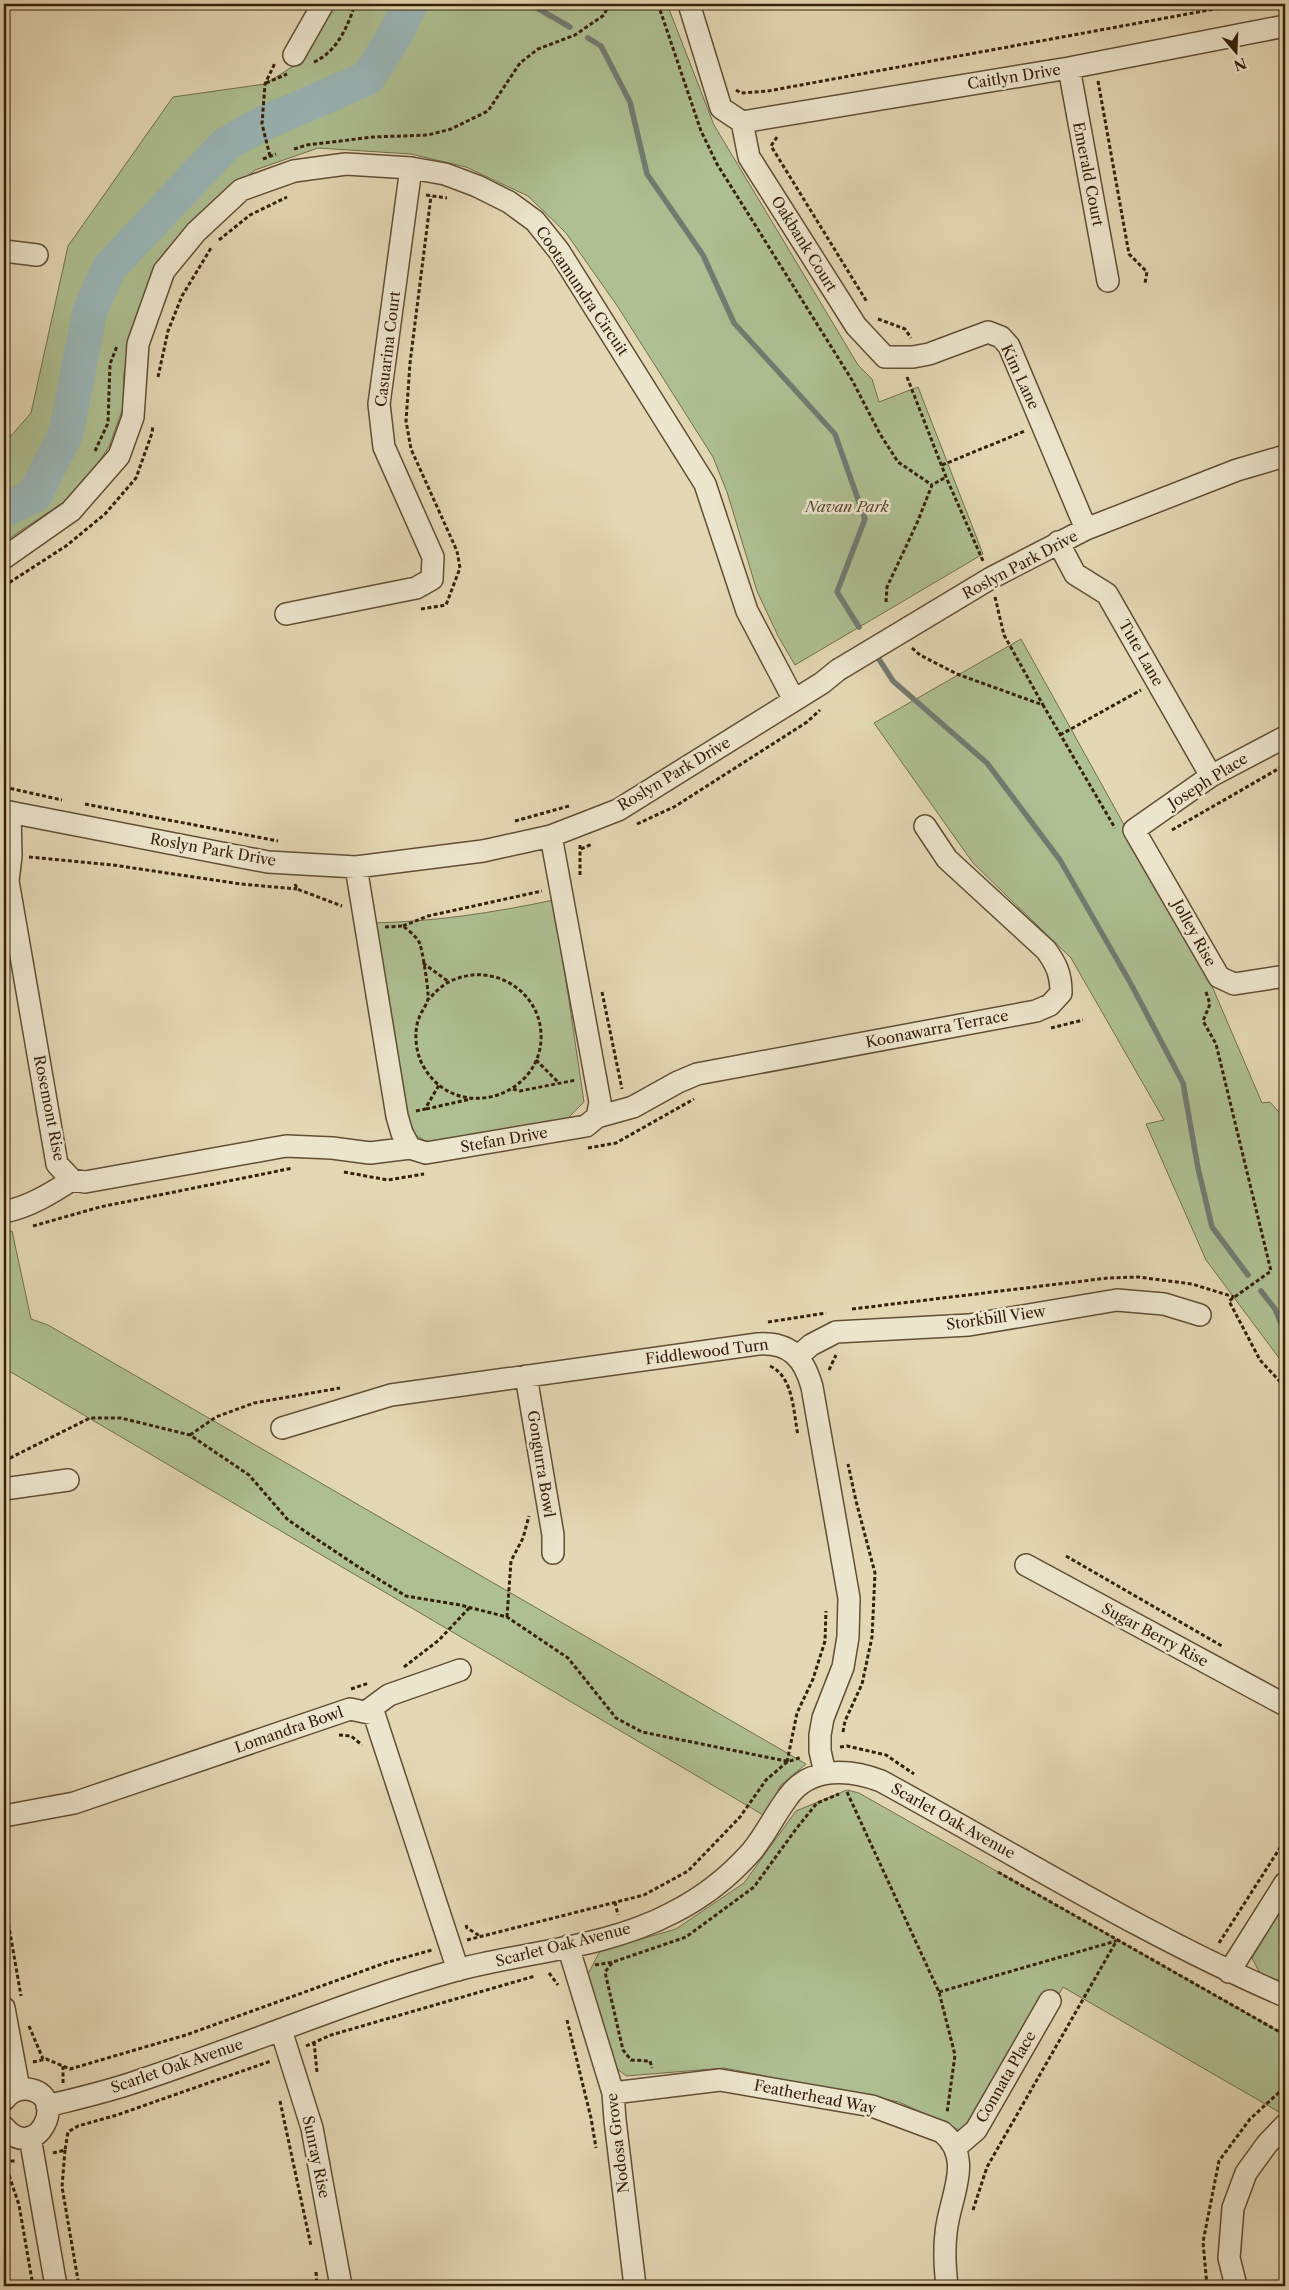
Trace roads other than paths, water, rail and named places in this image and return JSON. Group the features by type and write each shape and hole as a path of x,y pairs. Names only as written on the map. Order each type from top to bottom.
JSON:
{"street":[{"path":"294,55 323,4"},
{"path":"688,4 722,108 742,122"},
{"name":"Caitlyn Drive","path":"742,122 1070,76 1285,26"},
{"name":"Emerald Court","path":"1070,76 1108,281"},
{"name":"Oakbank Court","path":"742,122 749,157 856,326 885,357"},
{"name":"Cootamundra Circuit","path":"4,558 71,511 119,456 133,417 138,344 164,271 196,232 241,190 294,171 346,164 411,168 445,174 477,186 509,202 535,221 559,251 705,484 747,611 794,700"},
{"name":"Casuarina Court","path":"286,614 416,588 432,579 433,557 384,447 379,404 411,168"},
{"path":"4,251 37,255"},
{"name":"Kim Lane","path":"885,357 913,357 929,354 988,332 1001,337 1009,346 1086,529"},
{"name":"Roslyn Park Drive","path":"7,811 268,862 356,867 483,851 551,836 618,810 830,677 910,637 989,573 1086,529 1238,470 1285,456"},
{"name":"Tute Lane","path":"1058,542 1075,574 1107,594 1211,776"},
{"name":"Joseph Place","path":"1132,835 1211,776 1285,737"},
{"name":"Rosemont Rise","path":"7,811 11,856 8,881 57,1164 72,1180 85,1182 286,1146 332,1148 370,1153 410,1148"},
{"name":"Koonawarra Terrace","path":"597,1117 646,1101 678,1082 697,1074 1036,1011 1050,1005 1061,993 1061,979 1058,966 1046,950 947,859 925,826"},
{"name":"Jolley Rise","path":"1132,835 1218,977 1234,984 1285,976"},
{"path":"551,836 559,888 600,1102 597,1117"},
{"path":"356,867 397,1116 402,1133 410,1148"},
{"name":"Stefan Drive","path":"410,1148 426,1153 586,1126 597,1117"},
{"path":"4,1212 16,1210 49,1195 72,1180"},
{"name":"Storkbill View","path":"797,1357 811,1345 836,1332 969,1324 1117,1300 1164,1304 1200,1315"},
{"name":"Fiddlewood Turn","path":"282,1428 392,1395 771,1343 782,1346 797,1357 808,1373 814,1395 849,1598 848,1637 843,1667 823,1718 820,1735 820,1751 825,1773"},
{"name":"Gongurra Bowl","path":"526,1376 552,1535 553,1553"},
{"path":"4,1489 68,1480"},
{"name":"Sugar Berry Rise","path":"1026,1565 1285,1705"},
{"path":"366,1712 389,1696 460,1670"},
{"name":"Lomandra Bowl","path":"4,1816 74,1802 350,1709 374,1714 458,1970"},
{"name":"Scarlet Oak Avenue","path":"47,2106 142,2080 281,2030 346,2004 458,1970 606,1938 647,1924 696,1899 738,1866 754,1849 790,1794 811,1778 825,1773 852,1772 881,1781 1131,1920 1229,1972 1285,1996"},
{"path":"1229,1972 1285,1883"},
{"name":"Nodosa Grove","path":"568,1946 614,2102 635,2286"},
{"name":"Connata Place","path":"955,2148 976,2130 1050,2001"},
{"path":"13,2006 15,2066 11,2095 33,2090 44,2099 49,2113 44,2128 32,2147 56,2286"},
{"name":"Sunray Rise","path":"281,2030 280,2057 312,2128 341,2286"},
{"name":"Featherhead Way","path":"614,2102 656,2088 720,2080 872,2106 938,2131 950,2139 955,2148"},
{"path":"1236,2286 1230,2258 1233,2208 1246,2173 1267,2144 1285,2125"},
{"path":"4,2127 32,2147"},
{"path":"947,2286 945,2272 946,2232 957,2182 959,2159 955,2148"}],"waterway":[{"path":"4,510 34,496 66,433 90,311 109,268 226,144 262,124 368,78 398,30 410,4"},
{"path":"530,4 570,27"},
{"path":"588,38 601,46 630,102 647,174 703,255 734,323 835,434 865,519 837,592 859,627"},
{"path":"875,653 893,681 987,763 1060,860 1131,984 1183,1083 1198,1168 1212,1227 1248,1275"},
{"path":"1261,1291 1275,1309 1285,1333"}],"park label":[{"name":"Navan Park","path":"847,507"}]}
